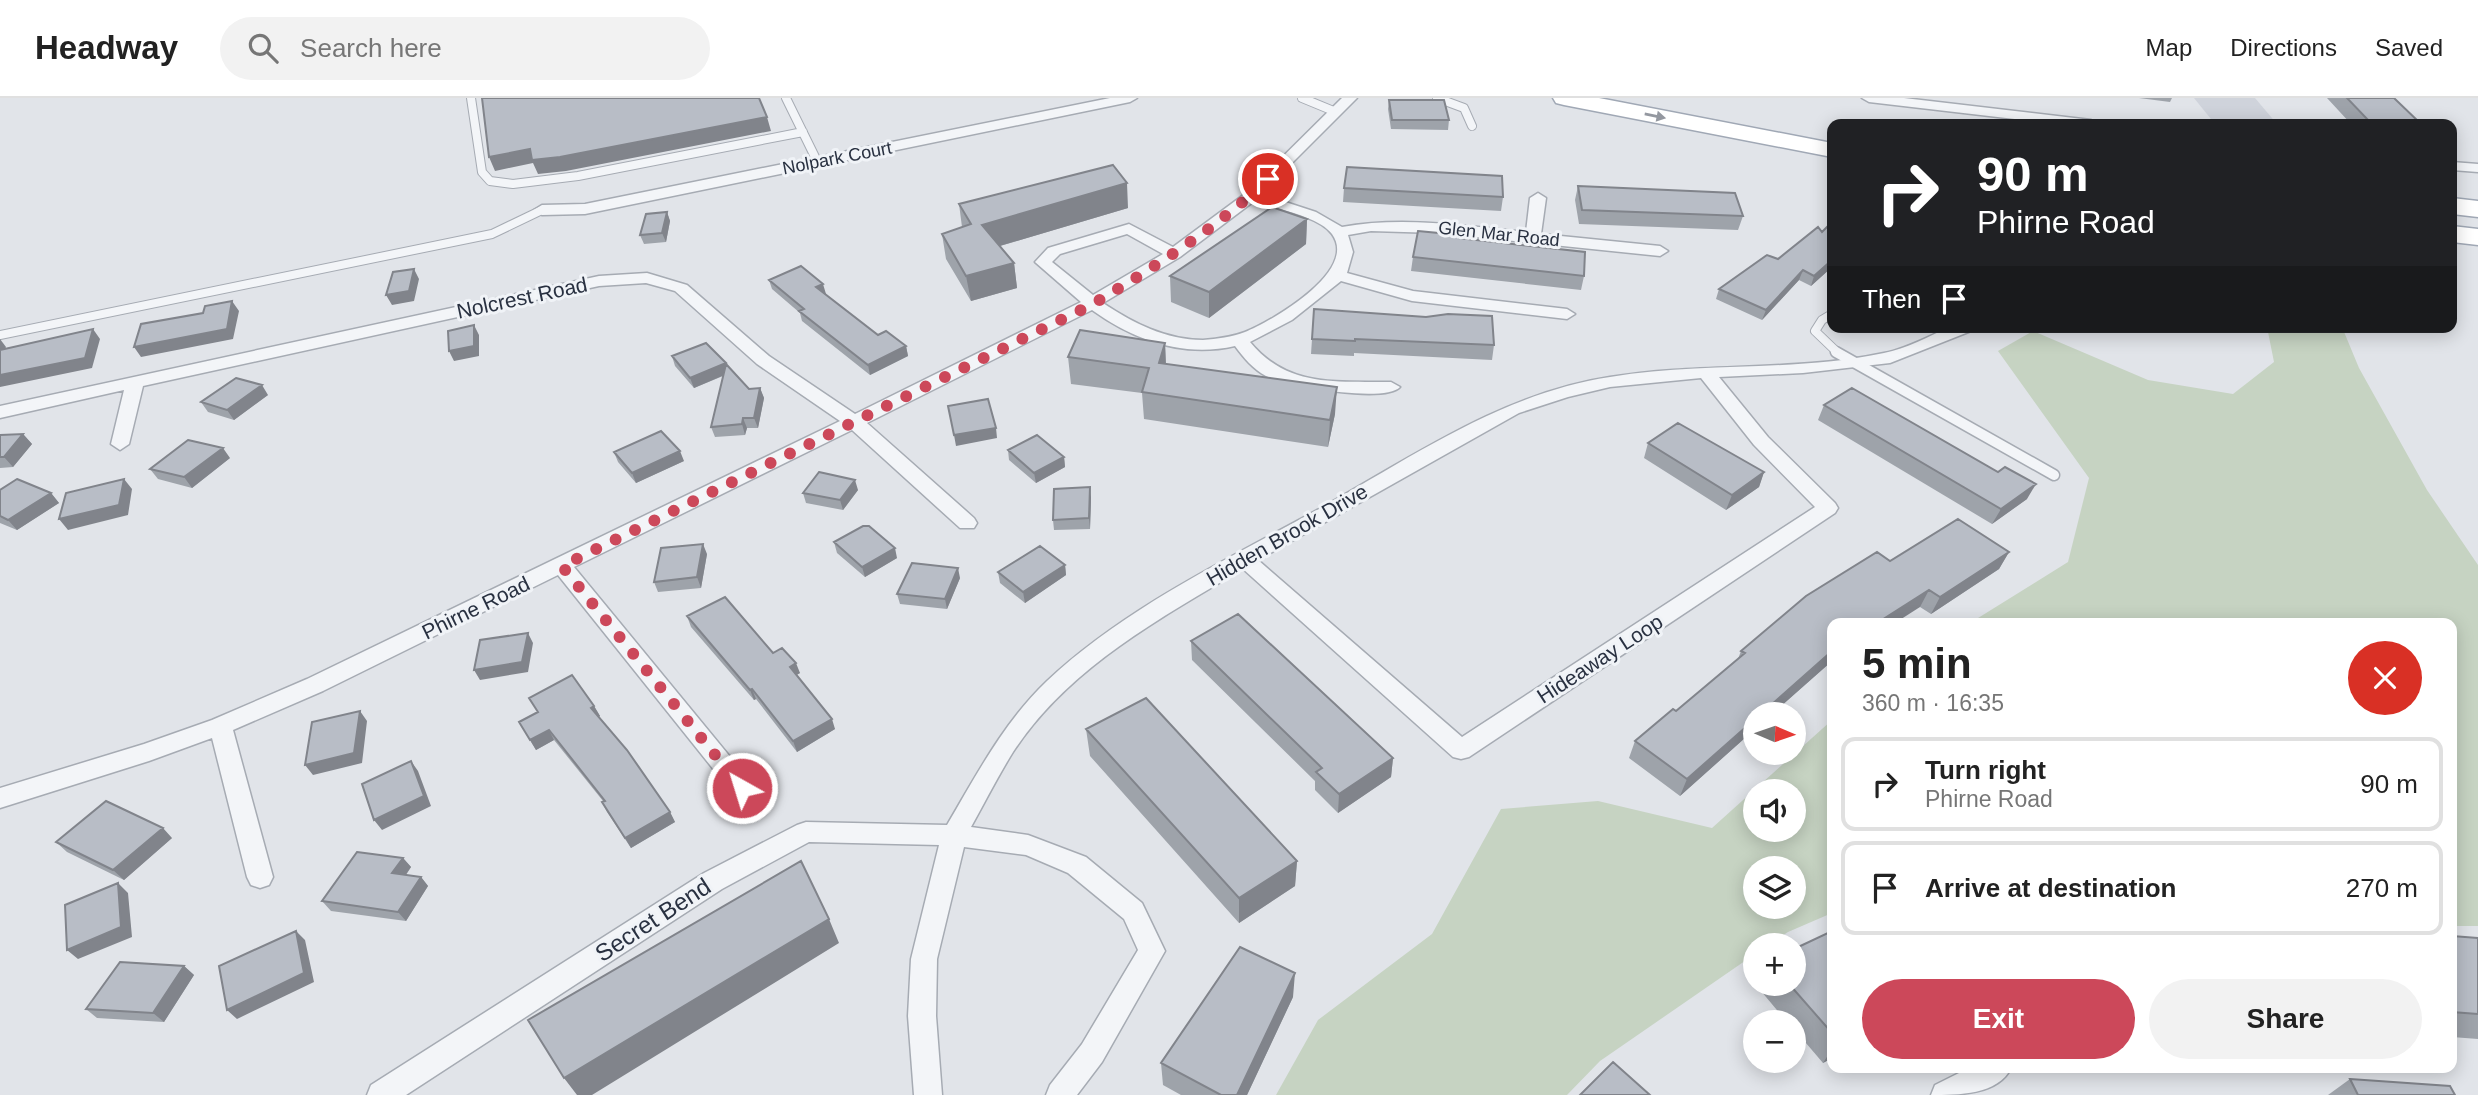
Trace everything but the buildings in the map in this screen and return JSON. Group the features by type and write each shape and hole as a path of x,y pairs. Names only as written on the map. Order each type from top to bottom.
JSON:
{"main road":[{"path":"1564,98 1827,149"},
{"path":"1662,98 1827,130"},
{"path":"2457,207 2478,209"},
{"path":"2457,235 2478,237"}],"street":[{"name":"Nolpark Court","path":"542,210 585,209 1130,98"},
{"path":"1869,98 2007,119"},
{"name":"Phirne Road","path":"0,798 149,752 220,726 315,685 1093,304 1174,254 1251,195 1343,105"},
{"path":"2457,166 2478,168"},
{"path":"1174,254 1129,229 1055,251 1043,262 1107,315 1163,340 1186,344 1238,340 1272,326 1338,275 1345,257 1338,232 1319,219 1251,195"},
{"path":"1533,238 1538,198"},
{"name":"Glen Mar Road","path":"1338,232 1402,225 1660,251"},
{"path":"1338,275 1412,296 1566,314"},
{"name":"Nolcrest Road","path":"0,412 599,281 647,278 681,288 764,360 853,422 967,523"},
{"name":"Hidden Brook Drive","path":"928,1095 922,1016 924,959 954,835 1006,744 1054,688 1102,647 1154,612 1244,559 1513,409 1564,392 1610,382 1706,372 1852,364 1890,358 1950,333"},
{"path":"1238,340 1261,365 1288,378 1336,386 1391,387"},
{"name":"Hideaway Loop","path":"1244,559 1461,750 1828,508 1761,441 1706,372"},
{"path":"120,444 135,382"},
{"path":"562,566 742,788"},
{"path":"220,726 260,877"},
{"name":"Secret Bend","path":"381,1095 713,881 806,832 954,835 1028,845 1077,865 1133,911 1152,951 1092,1053 1060,1095"},
{"path":"1945,1095 1987,1073"}],"lane":[{"path":"471,98 482,172 490,181 513,184 578,176 803,132"},
{"path":"786,98 817,161"},
{"path":"1302,98 1343,105"},
{"path":"1437,98 1464,108 1472,126"},
{"path":"0,335 492,234 542,210"},
{"path":"1827,317 1815,331 1825,344 1852,364 1882,377 2054,475"}],"shaded area":[{"path":"2194,98 2255,98 2273,119 2211,119"}],"green space":[{"path":"2030,333 2038,333 2148,380 2233,394 2274,362 2268,333 2344,333 2359,368 2427,490 2478,565 2478,926 2457,926 2457,618 1978,618 2068,562 2089,478 1998,351"},
{"path":"1827,724 1827,915 1786,933 1743,933 1743,962 1600,1061 1567,1095 1276,1095 1318,1020 1432,934 1501,809 1598,801 1712,828 1743,800 1743,842 1806,842 1806,779 1766,779 1782,765 1806,765 1806,743"}],"route":[{"path":"742,788 562,566 1093,304 1174,254 1268,179"}]}
